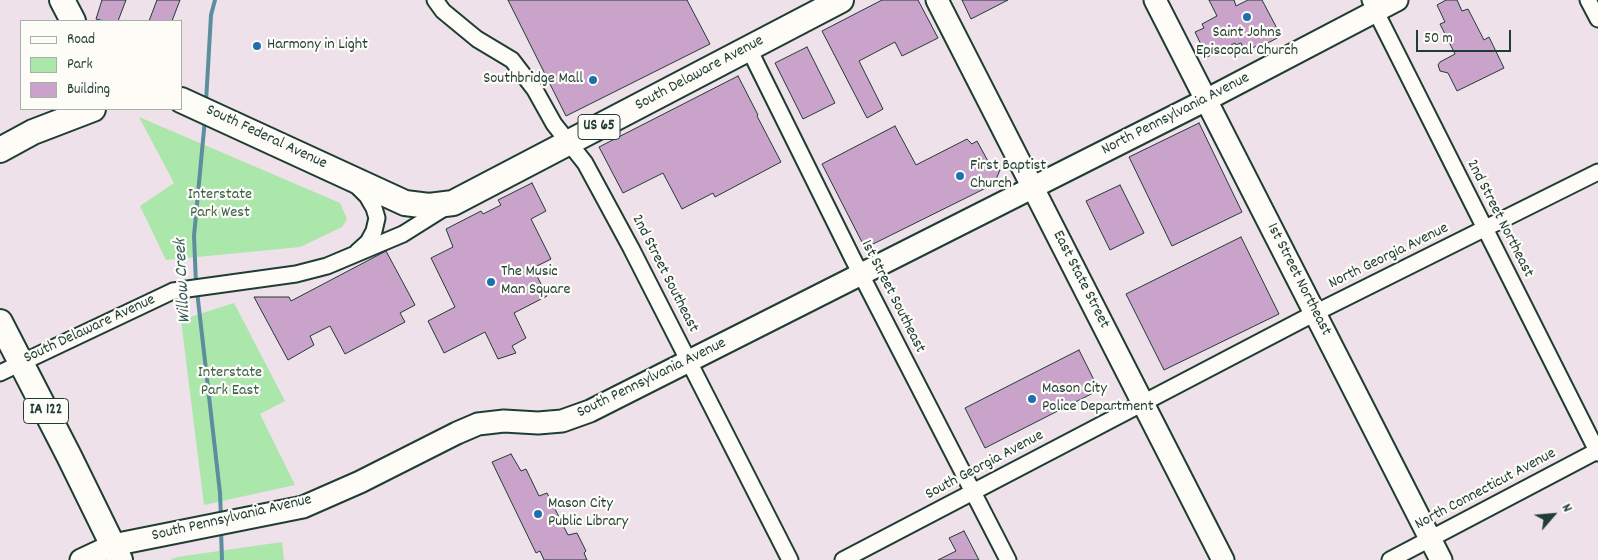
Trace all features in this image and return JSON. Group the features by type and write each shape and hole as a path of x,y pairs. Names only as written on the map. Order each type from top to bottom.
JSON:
{"main road":[{"name":"South Delaware Avenue","path":"350,178 405,203 429,206 453,203 841,0"},
{"name":"East State Street","path":"937,0 1223,560"},
{"name":"1st Street Northeast","path":"1155,0 1441,560"},
{"name":"North Pennsylvania Avenue","path":"1033,187 1206,100 1373,6 1397,0"},
{"name":"South Federal Avenue","path":"183,99 350,178"},
{"path":"33,132 63,110"},
{"path":"0,150 33,132 90,110"},
{"name":"South Pennsylvania Avenue","path":"81,560 117,553 185,530 303,507 360,482 478,424 504,421 562,421 590,411 1033,187"},
{"name":"IA 122","path":"0,322 117,553"}],"street":[{"name":"2nd Street Southeast","path":"435,0 444,11 477,39 512,60 535,90 554,124 585,163 690,362 790,560"},
{"path":"1588,0 1598,19"},
{"name":"2nd Street Northeast","path":"1373,6 1598,452"},
{"name":"1st Street Southeast","path":"748,49 1008,560"},
{"name":"North Georgia Avenue","path":"1143,402 1315,313 1598,172"},
{"name":"South Delaware Avenue","path":"350,178 367,196 374,208 376,218 374,231 368,242 355,253"},
{"name":"South Delaware Avenue","path":"0,373 173,291 296,274 328,266 355,253 379,246 403,234 453,203"},
{"name":"South Georgia Avenue","path":"843,560 1143,402"},
{"name":"North Connecticut Avenue","path":"1390,560 1598,452"}],"green space":[{"name":"Interstate Park West","path":"139,117 340,203 347,219 342,227 300,247 166,260 140,206 174,183"},
{"name":"Interstate Park East","path":"234,303 285,401 260,414 295,485 204,505 181,320"},
{"path":"282,542 284,560 170,560 177,557"}],"building":[{"path":"102,0 126,0 118,20 96,19"},
{"path":"157,0 180,0 172,20 149,20"},
{"name":"Southbridge Mall","path":"508,0 687,0 710,44 566,116"},
{"path":"882,0 918,0 938,38 902,56 895,42 859,61 883,109 867,118 822,31"},
{"path":"962,0 1008,0 971,19"},
{"path":"1209,0 1234,0 1236,6 1248,0 1262,0 1281,36 1245,52 1241,43 1236,45 1235,43 1207,57 1195,32 1204,28 1202,24 1217,16"},
{"path":"1446,0 1457,0 1462,11 1468,9 1484,40 1489,37 1504,68 1457,91 1448,73 1440,71 1438,65 1455,54 1440,24 1445,22 1437,5"},
{"path":"807,47 835,103 803,119 775,63"},
{"path":"738,76 781,162 715,197 713,193 682,209 663,173 623,193 599,147"},
{"path":"1199,123 1242,212 1172,246 1129,157"},
{"path":"895,126 916,165 967,139 972,144 977,141 989,163 992,161 996,169 1000,170 994,184 865,248 822,164"},
{"name":"The Music Man Square","path":"532,183 546,211 531,219 551,259 533,268 547,296 514,313 526,338 512,346 516,353 498,359 485,332 444,353 428,321 455,307 431,258 453,247 446,229 481,211 483,214 501,205 498,200"},
{"path":"1120,185 1144,233 1110,250 1086,201"},
{"path":"1241,237 1279,314 1164,370 1126,294"},
{"path":"386,251 415,305 400,313 405,322 345,354 330,326 310,336 314,345 288,360 254,297 289,297 291,301"},
{"name":"Mason City Police Department","path":"1079,350 1099,390 985,448 965,408"},
{"name":"Mason City Public Library","path":"511,454 521,471 526,469 539,496 547,493 568,535 577,533 586,551 584,553 587,560 544,560 540,551 536,553 492,462"},
{"path":"964,531 979,560 938,560 956,551 949,538"}],"waterway":[{"name":"Willow Creek","path":"206,102 211,15 215,0"},
{"name":"Willow Creek","path":"196,284 194,236 205,119"},
{"name":"Willow Creek","path":"197,291 220,493 221,518"},
{"name":"Willow Creek","path":"221,530 222,560"}],"place":[{"name":"Saint Johns Episcopal Church","path":"1247,17"},
{"name":"Harmony in Light","path":"257,46"},
{"name":"Southbridge Mall","path":"593,80"},
{"name":"First Baptist Church","path":"960,176"},
{"name":"The Music Man Square","path":"491,282"},
{"name":"Mason City Police Department","path":"1032,399"},
{"name":"Mason City Public Library","path":"538,514"}]}
